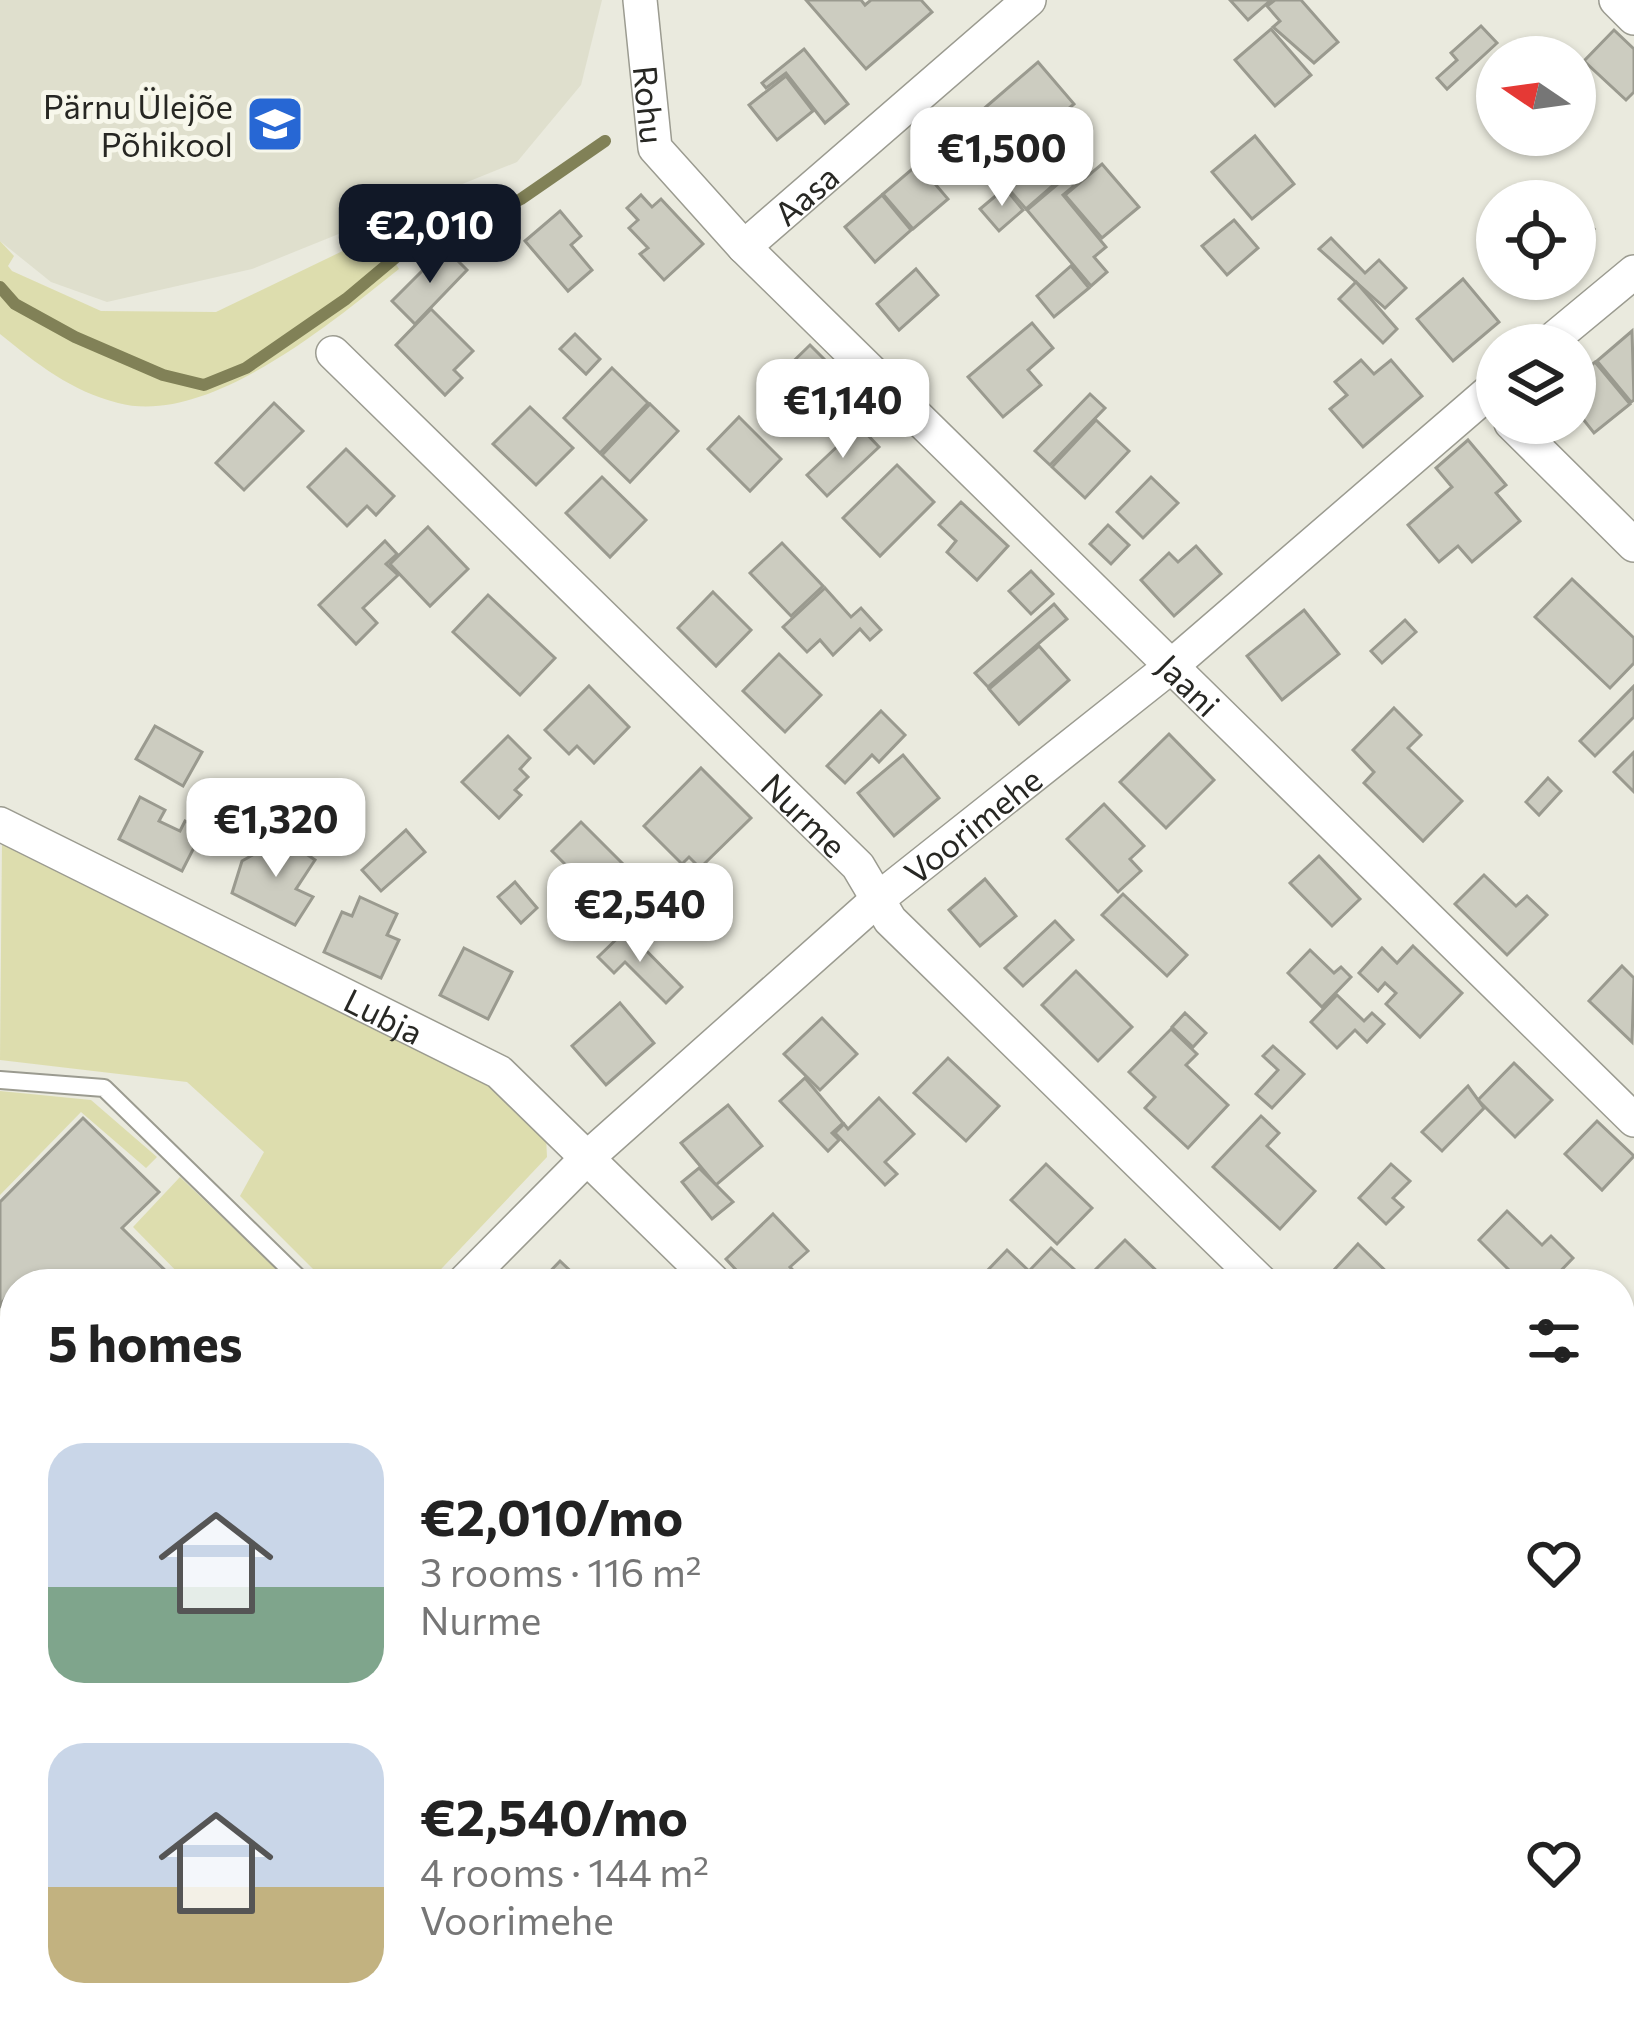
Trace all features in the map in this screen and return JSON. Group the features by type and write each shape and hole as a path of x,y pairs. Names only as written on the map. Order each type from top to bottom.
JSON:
{"street":[{"name":"Rohu","path":"640,0 655,148 744,247"},
{"name":"Aasa","path":"744,247 1029,0"},
{"path":"1616,0 1634,18"},
{"name":"Jaani","path":"744,247 1634,1120"},
{"path":"1571,324 1634,272"},
{"name":"Nurme","path":"333,353 858,866 890,920 1248,1269"},
{"name":"Voorimehe","path":"477,1269 587,1158 878,899 1169,668 1476,410"},
{"path":"1531,444 1634,545"},
{"name":"Lubja","path":"0,824 499,1072 701,1269"}],"lane":[{"path":"0,1080 104,1088 290,1269"}],"shaded area":[{"name":"Pärnu Ülejõe Põhikool","path":"0,0 602,0 581,85 517,162 252,269 107,302 51,282 0,241"}],"green space":[{"path":"378,234 399,269 267,365 190,400 153,406 101,398 55,375 0,334 0,241 14,256 8,266 12,271 101,311 216,312"},
{"path":"2,842 481,1079 546,1136 547,1157 441,1269 313,1269 240,1196 264,1152 187,1082 0,1060"},
{"path":"0,1091 91,1100 157,1157 146,1168 81,1112 0,1195"},
{"path":"180,1177 276,1269 174,1269 133,1227"}],"building":[{"path":"806,0 861,0 865,5 871,0 921,0 932,12 866,69"},
{"path":"1230,0 1271,0 1248,20"},
{"path":"1275,0 1301,0 1338,42 1314,63 1273,27 1280,21 1267,6"},
{"path":"1481,26 1490,36 1476,36 1476,62 1447,89 1437,78 1457,60 1451,53"},
{"path":"1271,29 1311,75 1275,106 1235,60"},
{"path":"1614,30 1634,49 1634,92 1626,100 1596,72 1596,49"},
{"path":"804,49 848,104 825,123 786,73 766,88 762,83"},
{"path":"1038,62 1074,104 1038,135 1025,119 995,145 973,118"},
{"path":"786,76 813,111 777,140 749,105"},
{"path":"1255,136 1294,184 1252,219 1212,172"},
{"path":"1046,153 1065,175 1026,209 1006,186"},
{"path":"918,164 948,199 913,229 883,194"},
{"path":"1102,164 1139,207 1102,238 1065,195"},
{"path":"1066,177 1074,186 1063,195 1106,247 1094,257 1107,272 1091,286 1027,210"},
{"path":"1005,188 1023,210 999,231 980,209"},
{"path":"641,195 652,207 661,199 703,244 664,280 640,254 648,248 629,228 638,220 627,208"},
{"path":"882,195 911,230 875,262 845,227"},
{"path":"560,211 581,236 571,245 592,270 568,291 525,241"},
{"path":"1234,220 1258,248 1227,275 1202,246"},
{"path":"1331,238 1365,273 1379,260 1406,288 1385,308 1319,249"},
{"path":"445,248 467,270 415,324 392,301"},
{"path":"1071,266 1089,288 1054,317 1037,296"},
{"path":"916,269 938,295 899,330 877,304"},
{"path":"1463,279 1499,322 1476,324 1476,342 1453,361 1417,319"},
{"path":"1356,282 1397,329 1383,343 1339,299"},
{"path":"431,309 473,351 454,370 462,378 445,395 396,345"},
{"path":"1032,323 1053,348 1028,370 1041,385 1003,417 968,377"},
{"path":"1632,331 1634,400 1631,402 1597,361"},
{"path":"575,334 600,359 586,374 560,349"},
{"path":"810,345 846,381 805,421 769,385"},
{"path":"1361,360 1374,374 1391,360 1422,396 1363,447 1330,409 1347,395 1335,382"},
{"path":"1596,363 1630,404 1596,431"},
{"path":"612,368 648,403 600,453 564,418"},
{"path":"1090,394 1105,408 1050,465 1035,451"},
{"path":"274,403 303,431 244,490 216,463"},
{"path":"650,404 678,431 630,482 602,455"},
{"path":"530,407 573,448 536,485 493,444"},
{"path":"739,417 781,459 750,491 708,449"},
{"path":"1096,420 1129,451 1085,498 1052,467"},
{"path":"859,426 879,447 827,496 807,475"},
{"path":"1468,440 1506,485 1496,493 1520,521 1472,562 1458,546 1439,562 1408,525 1452,487 1436,468"},
{"path":"346,449 394,496 376,515 367,506 347,526 308,487"},
{"path":"897,465 934,502 880,556 843,518"},
{"path":"602,477 646,520 610,557 566,513"},
{"path":"1151,477 1178,503 1143,538 1117,512"},
{"path":"961,502 1008,546 977,580 947,552 956,541 939,525"},
{"path":"1108,525 1129,545 1111,564 1090,544"},
{"path":"428,527 468,569 430,606 390,564"},
{"path":"385,541 397,554 386,564 398,575 363,608 377,623 356,644 319,605"},
{"path":"782,543 823,586 791,616 750,573"},
{"path":"1196,546 1221,574 1174,616 1141,580 1169,553 1178,562"},
{"path":"1031,571 1053,594 1031,614 1009,591"},
{"path":"1572,579 1634,638 1634,663 1610,688 1535,617"},
{"path":"825,588 851,617 861,608 881,630 870,640 860,629 833,655 820,640 807,652 783,627"},
{"path":"713,592 751,630 716,666 678,628"},
{"path":"488,595 555,658 520,695 453,632"},
{"path":"1054,604 1067,619 988,687 975,673"},
{"path":"1304,610 1339,654 1282,700 1247,656"},
{"path":"1405,620 1416,632 1382,663 1371,651"},
{"path":"1039,646 1069,680 1019,724 989,689"},
{"path":"779,654 821,695 785,732 743,691"},
{"path":"589,686 629,727 594,763 577,746 569,754 545,730"},
{"path":"1634,686 1634,717 1595,756 1580,741"},
{"path":"1394,708 1421,735 1408,748 1462,801 1423,841 1364,783 1374,772 1353,750"},
{"path":"881,711 905,735 879,762 872,755 845,783 827,766"},
{"path":"155,726 202,752 183,786 136,759"},
{"path":"1169,734 1214,780 1166,828 1120,782"},
{"path":"508,736 530,758 520,769 528,777 515,790 521,795 499,818 462,782"},
{"path":"1634,752 1634,792 1614,772"},
{"path":"903,755 939,798 894,836 858,793"},
{"path":"701,768 751,818 700,868 689,857 682,864 644,826"},
{"path":"1548,778 1561,791 1539,815 1526,802"},
{"path":"140,797 165,810 159,821 180,831 185,821 203,830 182,871 119,839"},
{"path":"1104,804 1144,846 1130,859 1141,871 1118,892 1067,839"},
{"path":"581,822 676,917 646,946 552,851"},
{"path":"406,830 425,852 381,891 362,870"},
{"path":"283,838 315,860 296,889 313,897 295,925 232,893 242,861"},
{"path":"1319,856 1360,899 1332,926 1290,883"},
{"path":"1484,875 1516,906 1527,896 1547,915 1507,955 1455,904"},
{"path":"985,879 1016,916 980,946 949,910"},
{"path":"515,882 537,908 521,923 498,897"},
{"path":"1123,894 1187,955 1167,976 1102,915"},
{"path":"360,897 397,914 387,935 399,940 381,978 324,952 342,912 352,916"},
{"path":"1055,921 1073,940 1023,986 1005,968"},
{"path":"626,930 682,987 666,1003 625,962 614,973 598,957"},
{"path":"1413,946 1462,993 1420,1037 1386,1004 1396,993 1385,983 1378,991 1359,973 1382,948 1397,963"},
{"path":"464,948 512,972 488,1019 440,995"},
{"path":"1310,950 1334,973 1341,967 1351,977 1322,1007 1288,973"},
{"path":"1622,966 1634,978 1632,1042 1589,1001"},
{"path":"1076,971 1132,1027 1098,1061 1042,1005"},
{"path":"1337,995 1364,1021 1372,1013 1384,1024 1367,1042 1355,1030 1337,1048 1311,1022"},
{"path":"620,1003 654,1043 606,1085 572,1046"},
{"path":"1185,1013 1206,1033 1193,1047 1172,1027"},
{"path":"822,1018 857,1054 820,1090 784,1054"},
{"path":"1171,1029 1197,1054 1186,1065 1228,1105 1188,1148 1145,1108 1155,1097 1129,1072"},
{"path":"1273,1046 1304,1074 1272,1108 1256,1094 1278,1070 1263,1056"},
{"path":"948,1058 999,1106 966,1141 914,1093"},
{"path":"1514,1063 1552,1100 1515,1137 1478,1100"},
{"path":"805,1078 843,1123 832,1133 839,1140 828,1151 780,1101"},
{"path":"1468,1086 1484,1108 1442,1151 1422,1132"},
{"path":"879,1098 914,1134 885,1162 897,1174 885,1185 835,1133 844,1124 848,1129"},
{"path":"728,1105 762,1146 716,1185 681,1143"},
{"path":"1261,1116 1279,1133 1267,1146 1315,1191 1280,1229 1213,1167"},
{"path":"83,1118 159,1192 122,1228 164,1269 0,1269 0,1202"},
{"path":"1597,1121 1634,1156 1602,1190 1565,1154"},
{"path":"1046,1164 1092,1208 1057,1244 1011,1200"},
{"path":"1391,1164 1410,1181 1393,1198 1403,1207 1386,1224 1359,1198"},
{"path":"699,1168 733,1202 712,1219 682,1182"},
{"path":"1507,1211 1542,1245 1551,1236 1573,1258 1562,1269 1508,1269 1479,1240"},
{"path":"773,1214 808,1251 792,1269 735,1269 726,1259"},
{"path":"1125,1240 1155,1269 1096,1269"},
{"path":"1358,1244 1384,1269 1335,1269"},
{"path":"1051,1248 1074,1269 1031,1269"},
{"path":"1007,1250 1027,1269 989,1269"}],"waterway":[{"path":"0,287 15,304 75,337 163,375 204,385 246,368 346,299 401,253 450,236 521,199 605,141"}],"place":[{"name":"Pärnu Ülejõe Põhikool","path":"275,124"}]}
